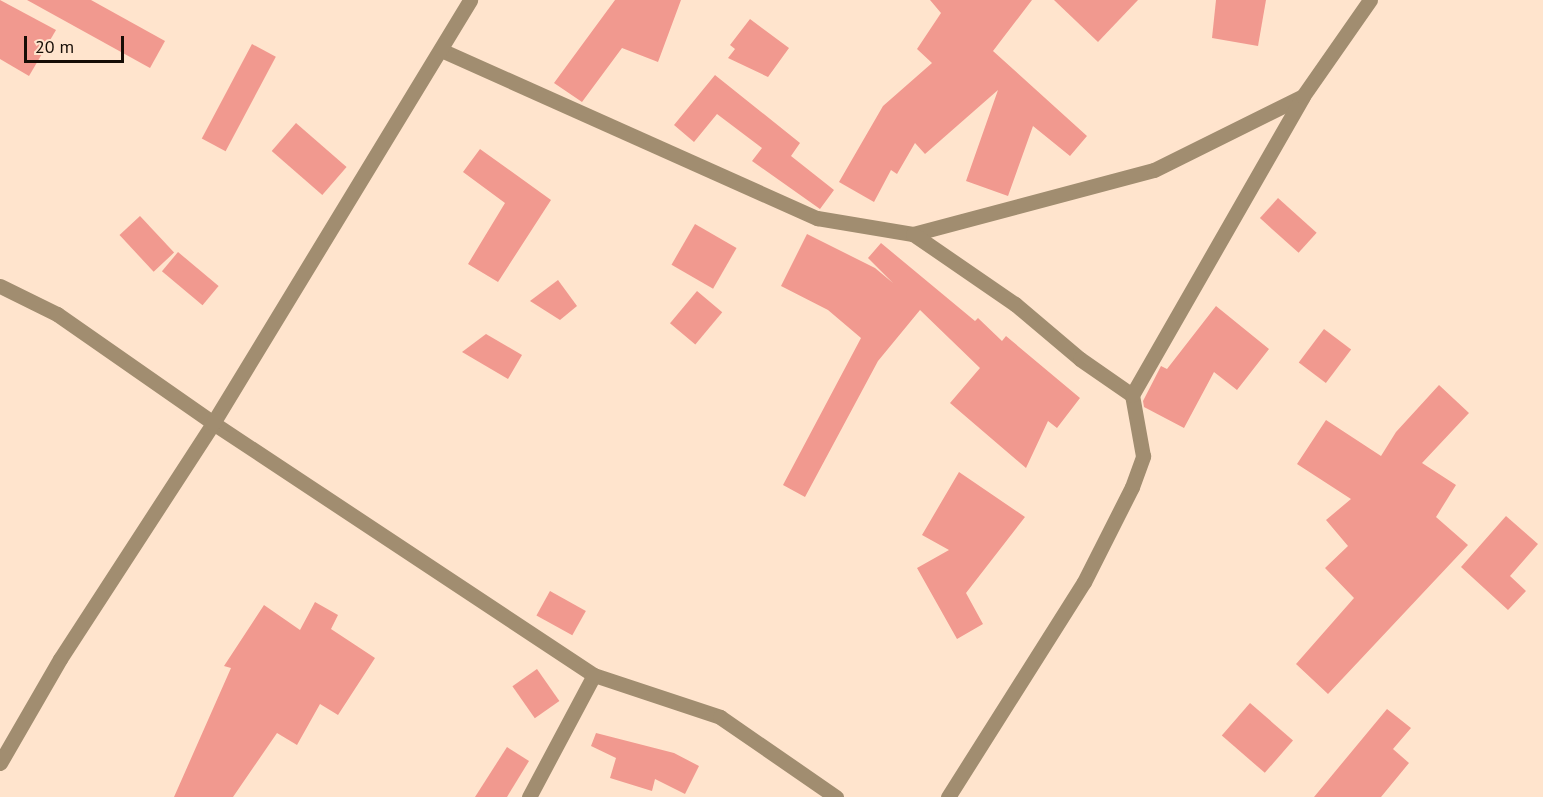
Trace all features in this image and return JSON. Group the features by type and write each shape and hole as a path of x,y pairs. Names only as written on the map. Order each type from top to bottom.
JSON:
{"street":[{"path":"0,763 60,659 213,423 470,0"},
{"path":"948,797 1084,582 1132,487 1143,456 1132,394 1303,96 1370,0"},
{"path":"441,50 817,218 913,234 1154,170 1303,96"},
{"path":"913,234 1015,304 1080,359 1132,394"},
{"path":"0,286 57,314 213,423 594,675 720,717 836,797"},
{"path":"529,797 594,675"}],"building":[{"path":"0,0 56,30 29,76 0,59"},
{"path":"27,0 91,0 165,41 150,68"},
{"path":"615,0 681,0 658,62 622,48 582,102 554,83"},
{"path":"930,0 1032,0 993,51 1087,136 1070,156 1033,126 1008,196 966,181 998,90 925,154 915,143 897,174 891,170 874,202 839,182 883,106 932,63 917,49 941,13"},
{"path":"1054,0 1138,0 1098,42"},
{"path":"1216,0 1266,0 1258,46 1212,38"},
{"path":"750,19 789,48 768,77 728,58 735,49 730,45"},
{"path":"252,44 276,57 226,151 202,138"},
{"path":"715,75 800,143 791,156 834,190 820,209 752,161 762,148 717,114 694,142 674,125"},
{"path":"296,123 347,167 322,195 272,151"},
{"path":"480,149 551,200 498,282 468,264 505,203 463,172"},
{"path":"1278,198 1317,233 1299,253 1260,218"},
{"path":"140,216 174,253 154,272 120,235"},
{"path":"695,224 737,248 713,289 672,265"},
{"path":"807,234 875,268 893,283 868,258 881,243 975,321 978,318 1002,341 1006,336 1080,398 1057,428 1048,421 1026,468 950,403 980,368 920,310 878,361 805,497 783,485 861,338 828,310 781,286"},
{"path":"178,252 219,286 203,305 162,271"},
{"path":"558,280 577,306 560,320 530,301"},
{"path":"697,291 722,312 695,344 670,323"},
{"path":"1216,306 1269,349 1237,390 1214,372 1184,428 1144,407 1143,401 1161,366 1167,369"},
{"path":"1324,329 1351,349 1326,383 1299,363"},
{"path":"486,334 522,355 508,379 462,352"},
{"path":"1439,385 1469,413 1422,463 1456,485 1436,517 1468,545 1328,694 1296,664 1354,598 1325,568 1348,546 1326,520 1351,499 1297,464 1326,420 1381,456 1396,432"},
{"path":"959,472 1025,517 966,593 983,624 957,639 917,568 949,550 922,535"},
{"path":"1506,516 1538,544 1510,576 1526,591 1508,610 1461,567"},
{"path":"550,591 586,611 572,635 536,615"},
{"path":"315,602 338,615 331,629 375,658 338,715 320,704 297,745 277,733 233,797 174,797 231,668 224,666 264,605 300,630"},
{"path":"537,669 559,701 535,718 512,686"},
{"path":"1250,703 1293,740 1265,773 1222,735"},
{"path":"1387,709 1411,728 1393,749 1409,763 1381,797 1314,797"},
{"path":"596,733 674,753 699,766 685,794 655,779 652,791 610,778 616,758 591,746"},
{"path":"507,747 529,761 507,797 475,797"}]}
